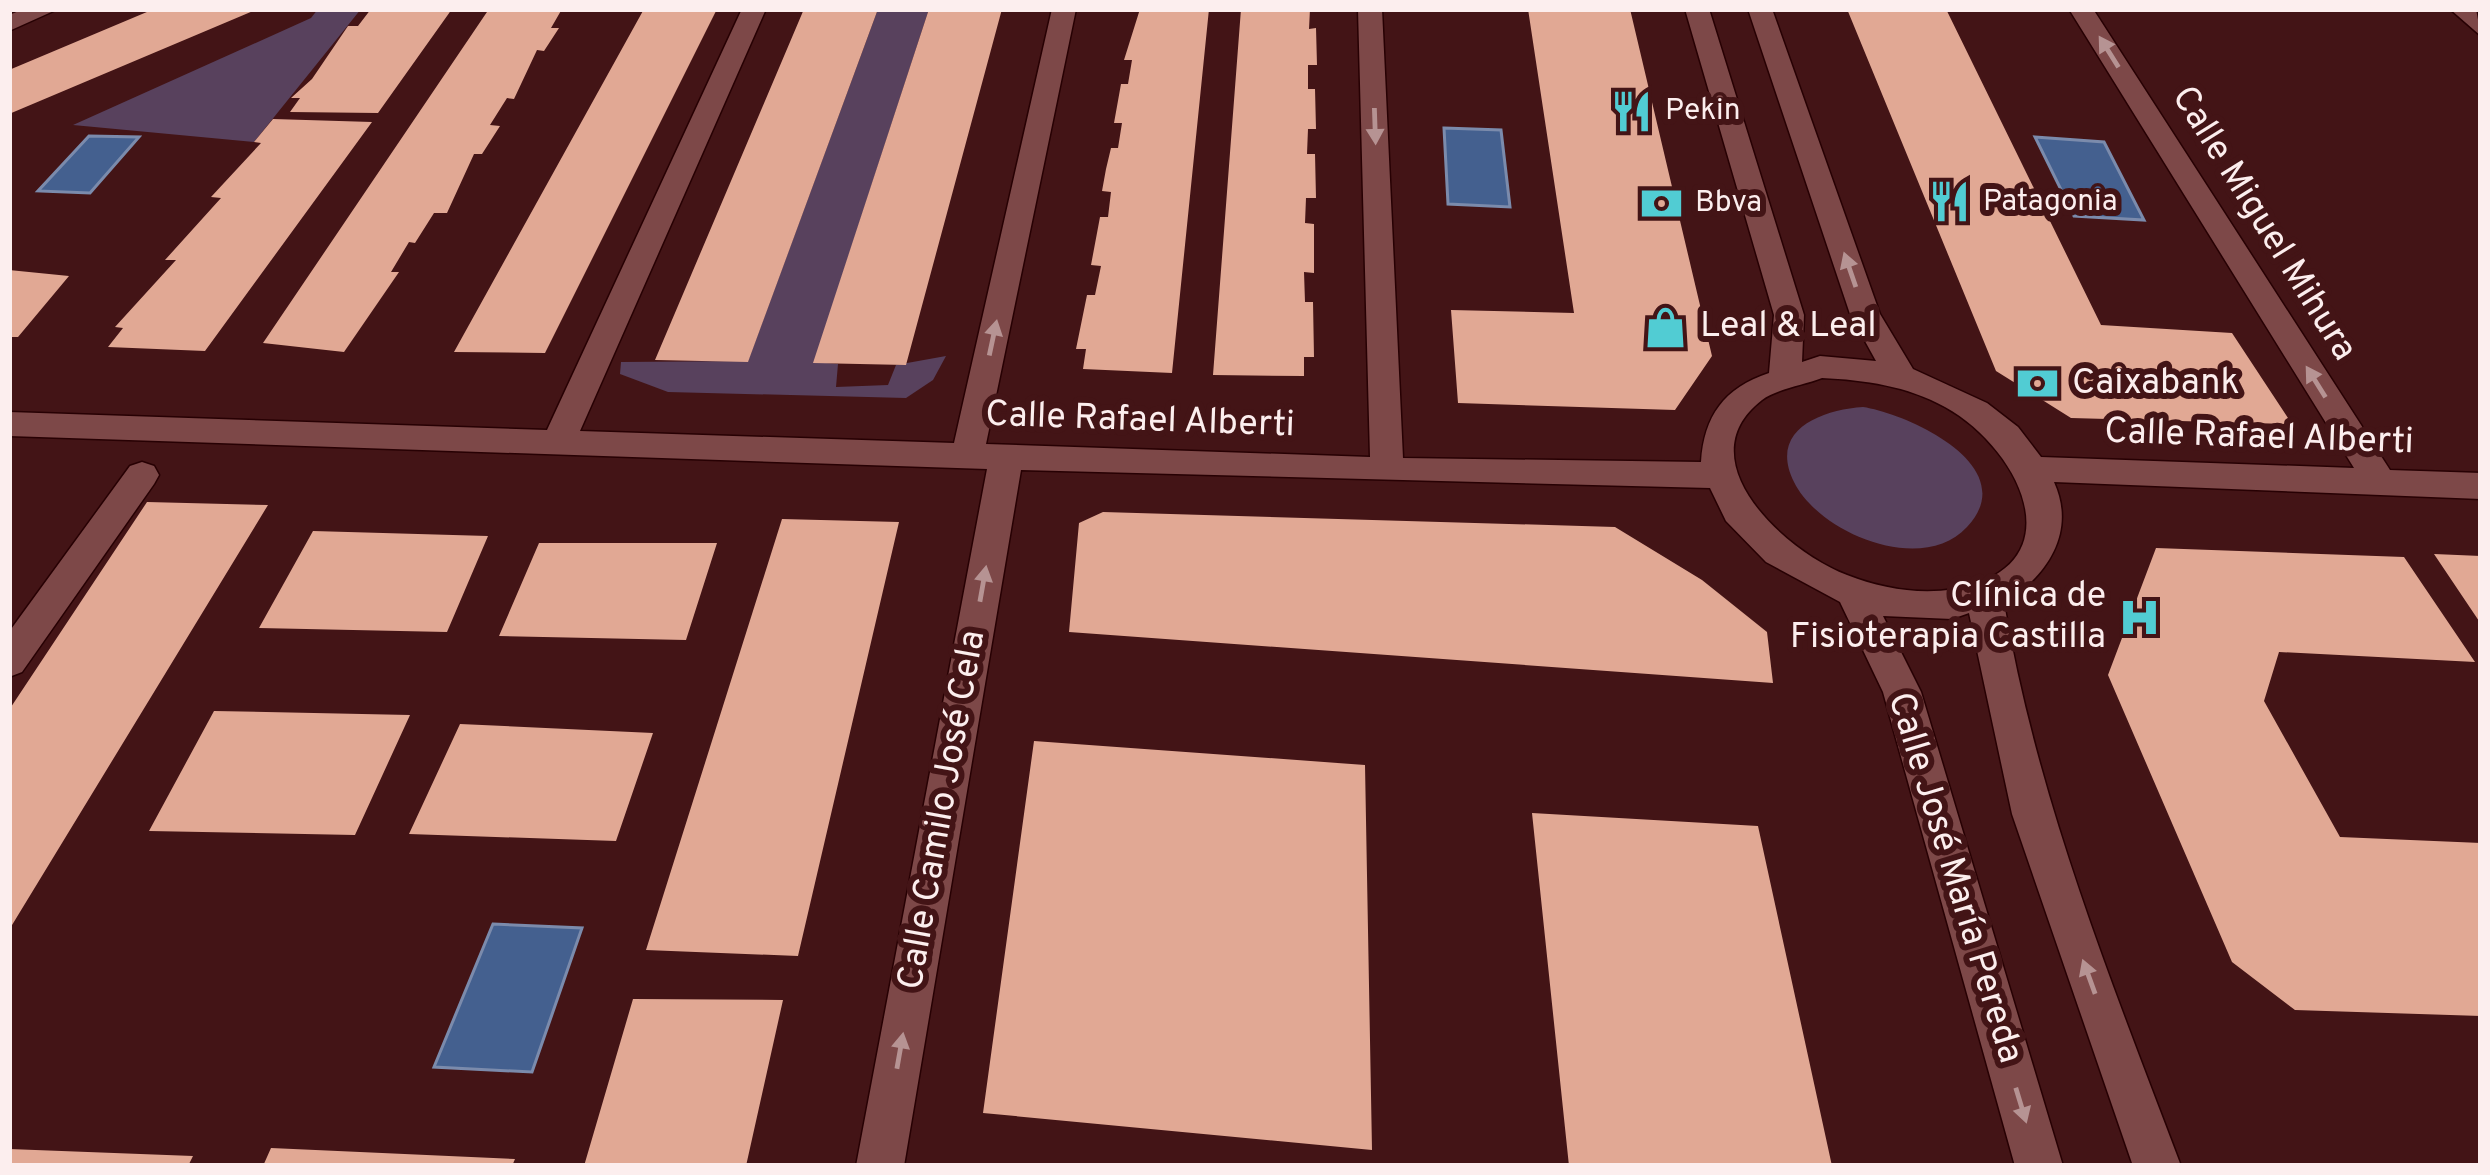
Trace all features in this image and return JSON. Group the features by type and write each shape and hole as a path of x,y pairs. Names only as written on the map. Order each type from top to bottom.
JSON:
{"street":[{"path":"9,24 46,9"},
{"path":"559,440 754,9"},
{"name":"Calle Camilo José Cela","path":"880,1166 988,453 1064,9"},
{"path":"1370,9 1387,470"},
{"path":"1697,9 1789,314 1785,374"},
{"path":"1760,9 1865,314 1900,375"},
{"name":"Calle Miguel Mihura","path":"2081,9 2379,481"},
{"path":"2462,9 2481,29"},
{"path":"1840,367 1900,375 1978,412 2010,438 2033,469 2047,507 2044,544 2023,576 1985,597 1902,605 1855,595 1806,574 1764,544 1734,511 1718,475 1716,441 1728,412 1751,388 1785,374 1840,367"},
{"name":"Calle Rafael Alberti","path":"9,424 988,453 1387,470 1718,475"},
{"name":"Calle Rafael Alberti","path":"2033,469 2481,485"},
{"path":"9,661 142,475"},
{"name":"Calle José María Pereda","path":"1855,595 1902,692 2039,1166"},
{"path":"1985,597 2003,711 2064,908 2157,1166"}],"shaded area":[{"path":"318,9 361,9 254,142 73,125 311,18"},
{"path":"878,9 929,9 814,362 838,364 836,387 888,385 896,365 946,356 933,380 906,398 668,392 620,374 621,362 748,361"},
{"path":"1863,407 1931,432 1971,464 1981,484 1981,505 1967,527 1948,541 1899,548 1848,532 1807,501 1788,464 1793,436 1816,418"}],"water":[{"path":"1444,128 1501,130 1510,207 1448,204"},
{"path":"89,136 139,137 90,193 38,191"},
{"path":"2035,137 2104,142 2144,220 2074,216"},
{"path":"493,924 582,928 532,1072 434,1067"}],"building":[{"path":"154,9 258,9 9,114 9,70"},
{"path":"371,9 452,9 378,113 290,112 300,98 291,98 312,79 348,26 358,26"},
{"path":"489,9 562,9 551,28 559,28 544,51 537,50 514,99 507,98 490,125 500,126 482,154 474,154 447,213 434,213 415,243 409,242 391,272 399,272 344,352 263,343"},
{"path":"644,9 717,9 545,353 454,352"},
{"path":"804,9 878,9 748,362 655,360"},
{"path":"929,9 1002,9 906,365 813,363"},
{"path":"1140,9 1209,9 1172,373 1083,369 1086,349 1076,349 1087,295 1095,295 1101,266 1091,265 1100,217 1108,217 1111,192 1102,191 1111,148 1118,148 1122,123 1114,123 1121,84 1128,84 1132,60 1124,60"},
{"path":"1241,9 1310,9 1309,29 1316,28 1317,65 1308,65 1308,89 1315,89 1316,129 1308,129 1307,154 1315,154 1316,198 1306,198 1305,223 1314,224 1314,273 1304,272 1305,302 1313,302 1314,357 1304,357 1304,376 1213,375"},
{"path":"1528,9 1630,9 1712,356 1675,410 1458,403 1451,310 1574,313"},
{"path":"1847,9 1946,9 2101,325 2232,333 2292,424 2071,418 1996,371"},
{"path":"273,119 372,122 205,351 108,347 123,328 115,327 176,260 165,260 221,198 211,197 261,143 254,142"},
{"path":"9,270 69,276 18,337 9,337"},
{"path":"147,502 268,505 9,930 9,710"},
{"path":"1103,512 1615,527 1702,580 1767,632 1773,683 1069,632 1079,523"},
{"path":"782,519 899,522 798,956 646,950"},
{"path":"313,531 488,536 447,632 259,628"},
{"path":"539,543 717,543 686,640 499,636"},
{"path":"2156,548 2404,557 2475,662 2279,652 2264,701 2340,837 2481,843 2481,1016 2295,1010 2232,962 2108,675"},
{"path":"2434,554 2481,556 2481,624"},
{"path":"214,711 410,715 355,835 149,831"},
{"path":"460,724 653,733 616,841 409,834"},
{"path":"1034,741 1365,765 1372,1150 983,1113"},
{"path":"1532,813 1758,826 1832,1166 1569,1166"},
{"path":"633,999 783,1000 746,1166 584,1166"},
{"path":"271,1148 515,1159 512,1166 263,1166"},
{"path":"9,1149 193,1156 188,1166 9,1166"}],"place":[{"name":"Pekin","path":"1631,111"},
{"name":"Patagonia","path":"1949,202"},
{"name":"Bbva","path":"1661,203"},
{"name":"Leal & Leal","path":"1666,327"},
{"name":"Caixabank","path":"2038,384"},
{"name":"Clínica de Fisioterapia Castilla","path":"2140,618"}]}
